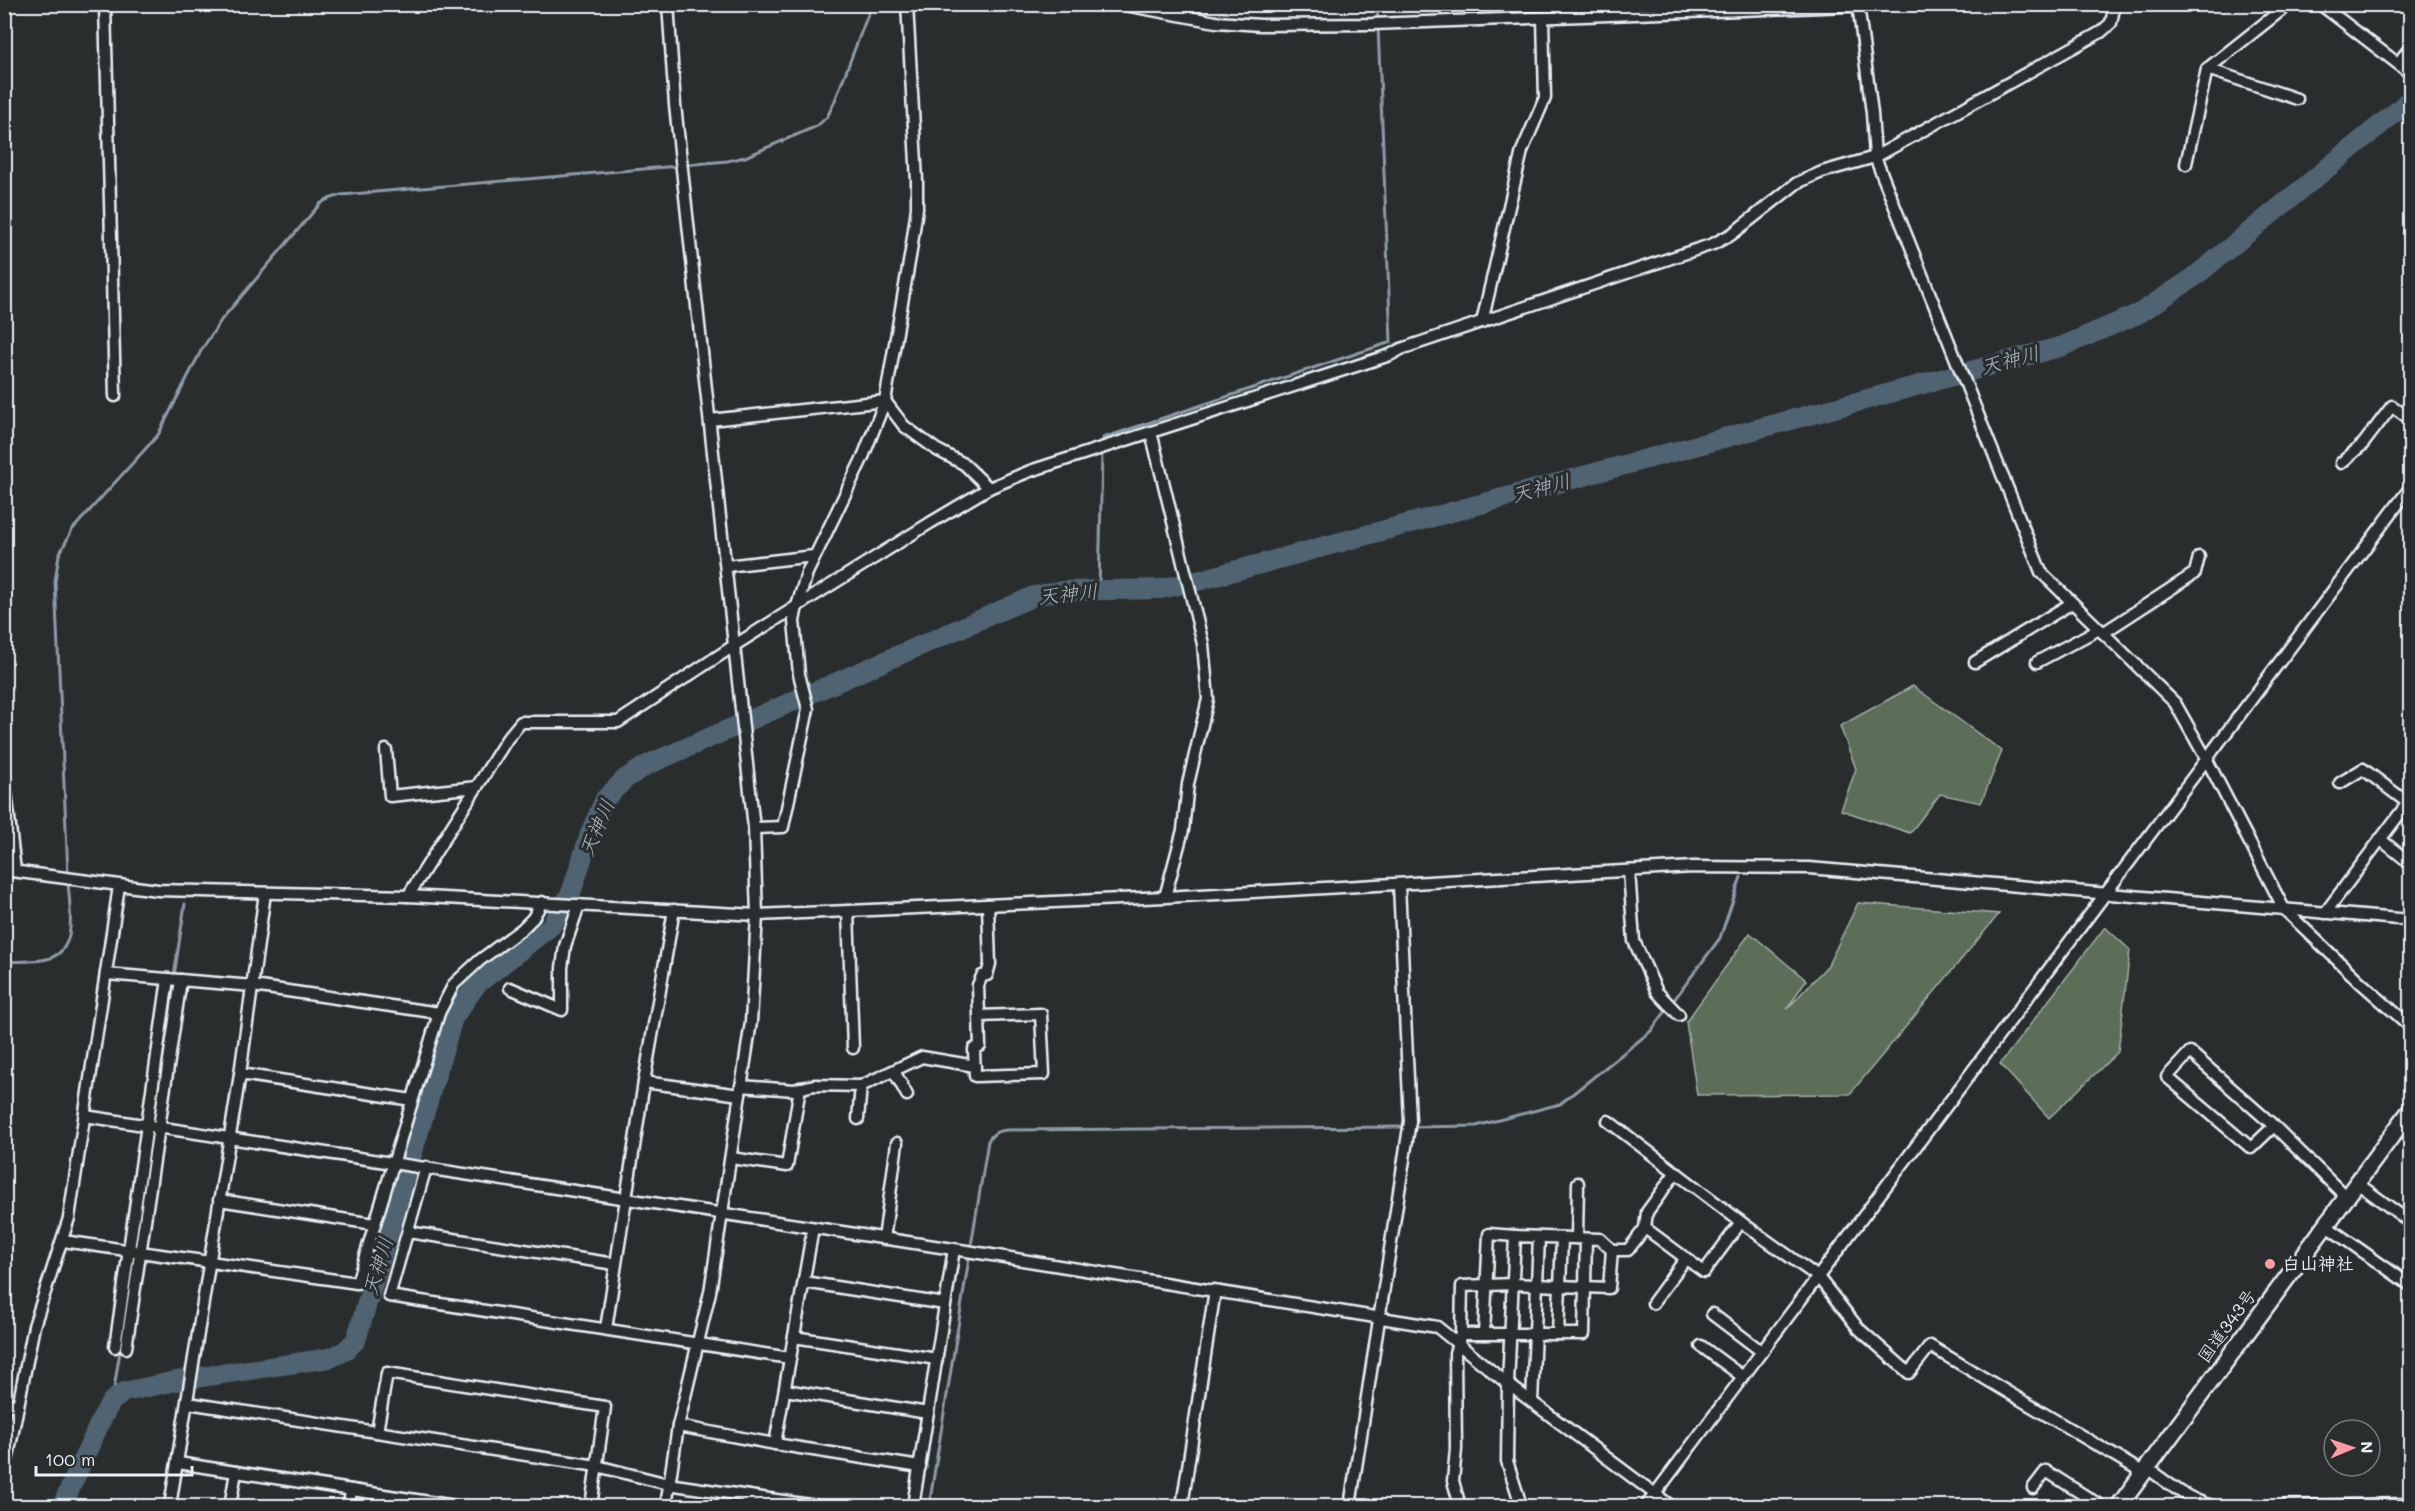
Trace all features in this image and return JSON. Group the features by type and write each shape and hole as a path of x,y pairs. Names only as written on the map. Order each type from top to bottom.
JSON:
{"highway":[{"name":"国道343号","path":"2119,1506 2410,1111"}],"street":[{"path":"105,4 115,396"},
{"path":"666,1506 678,1426 699,1344 723,1214 751,1022 757,915 754,828 675,105 668,4"},
{"path":"754,828 783,827 808,709 799,674 795,621 797,606 814,556 863,457 885,400 912,251 917,208 907,4"},
{"path":"1119,4 1204,20 1261,25 1543,18 1900,4"},
{"path":"408,896 507,739 521,722 618,722 735,645 988,488 1030,471 1390,355 1401,349 1713,244 1732,234 1797,183 1822,172 1875,157 2101,32 2111,23 2115,4"},
{"path":"2186,164 2207,69 2289,4"},
{"path":"2320,4 2410,73"},
{"path":"1858,5 1872,113 1875,157 2041,572 2175,702 2284,909 2410,1026"},
{"path":"1482,322 1522,151 1545,98 1543,18"},
{"path":"2398,63 2410,48"},
{"path":"2207,69 2297,99"},
{"path":"710,420 885,400"},
{"path":"885,400 904,426 937,450 964,465 988,488"},
{"path":"2341,463 2363,444 2392,406 2410,419"},
{"path":"1151,432 1203,644 1208,699 1188,784 1183,830 1165,897"},
{"path":"1646,1506 2410,488"},
{"path":"726,566 814,556"},
{"path":"2037,662 2058,648 2101,631 2195,573 2199,557"},
{"path":"1975,662 2072,603"},
{"path":"386,750 390,796 477,787"},
{"path":"2325,913 2409,801 2363,769 2340,783"},
{"path":"4,773 10,870 119,886 190,891 408,896 757,915 1165,897 1694,867 1809,868 2410,920"},
{"path":"2380,839 2410,863"},
{"path":"1629,872 1634,941 1658,992 1679,1015"},
{"path":"1350,1506 1409,1126 1399,885"},
{"path":"4,1476 34,1326 69,1218 119,886"},
{"path":"170,1506 240,1074 265,893"},
{"path":"63,1240 357,1283 439,1013 454,984 480,960 522,929 533,918 542,902"},
{"path":"510,988 562,1010 562,968 566,946 579,905"},
{"path":"979,1017 1041,1014 1044,1074 975,1076 974,1049 980,1046 979,1017 978,985 982,976 987,975 990,964 987,906"},
{"path":"606,1329 644,1082 674,910"},
{"path":"848,911 853,1048"},
{"path":"106,974 252,986 439,1013"},
{"path":"126,1348 147,1125 168,978"},
{"path":"115,1347 159,1127 181,980"},
{"path":"2274,1126 2251,1148 2167,1077 2190,1052 2274,1126 2346,1197"},
{"path":"644,1082 741,1090 800,1088 814,1085 861,1086 922,1057 975,1066"},
{"path":"894,1071 907,1095"},
{"path":"240,1074 412,1100"},
{"path":"858,1119 861,1086"},
{"path":"731,1158 787,1166 800,1088"},
{"path":"85,1116 626,1198 1437,1327 1460,1338 1508,1384 1671,1506"},
{"path":"1608,1121 1818,1277 1859,1329 1909,1372 1930,1346 2198,1503 2213,1506"},
{"path":"884,1239 897,1143"},
{"path":"426,1167 389,1296 790,1358"},
{"path":"1484,1335 1489,1234 1600,1239 1612,1250 1628,1250 1645,1228 1647,1212 1676,1172"},
{"path":"1460,1338 1512,1332 1584,1334 1584,1287 1578,1183"},
{"path":"2357,1183 2410,1222"},
{"path":"219,1200 374,1224"},
{"path":"1645,1228 1704,1272 1741,1222"},
{"path":"2325,1225 2410,1285"},
{"path":"775,1444 813,1228"},
{"path":"408,1232 615,1263"},
{"path":"1514,1506 1521,1505 1507,1461 1515,1236"},
{"path":"1532,1402 1539,1237"},
{"path":"1558,1334 1562,1238"},
{"path":"1460,1506 1453,1481 1456,1449 1455,1353 1460,1338 1462,1286 1513,1284 1609,1288 1612,1250"},
{"path":"914,1506 945,1304 964,1251"},
{"path":"1653,1303 1686,1258"},
{"path":"804,1282 945,1304"},
{"path":"1182,1506 1215,1290"},
{"path":"1712,1314 1761,1352"},
{"path":"794,1336 937,1359"},
{"path":"1701,1346 1743,1377"},
{"path":"377,1432 387,1373 605,1407 591,1506"},
{"path":"784,1390 928,1413"},
{"path":"4,1403 18,1406"},
{"path":"188,1403 597,1466 748,1501 817,1506"},
{"path":"678,1426 920,1467"},
{"path":"178,1463 455,1506"},
{"path":"2033,1488 2046,1471 2101,1506"},
{"path":"230,1506 236,1472"},
{"path":"349,1506 351,1490"},
{"path":"2284,1506 2410,1504"}],"green space":[{"path":"1913,686 2002,751 1981,803 1940,794 1910,833 1841,810 1856,769 1840,726"},
{"path":"1858,903 1999,914 1850,1094 1697,1095 1686,1022 1750,933 1806,980 1787,1009 1828,965"},
{"path":"2105,927 2130,950 2118,1052 2049,1118 2000,1064"}],"waterway":[{"path":"684,165 745,157 817,126 827,117 834,103 872,4"},
{"path":"1377,4 1378,21"},
{"path":"1103,445 1103,438 1391,342 1378,27"},
{"name":"天神川","path":"62,1506 103,1416 112,1401 124,1392 181,1380 330,1358 345,1351 356,1340 453,1018 476,985 551,926 571,893 591,831 605,799 625,779 647,765 1034,596 1061,591 1161,589 1201,580 2063,346 2140,313 2193,278 2402,107 2410,98"},
{"path":"68,874 55,581 59,555 72,530 158,435 202,349 222,319 320,204 341,195 678,166"},
{"path":"1099,590 1102,452"},
{"path":"1413,1127 1476,1126 1560,1104 1651,1031 1720,938 1741,877"},
{"path":"4,962 47,959 64,947 70,926 68,881"},
{"path":"174,976 185,904"},
{"path":"127,1300 173,983"},
{"path":"929,1506 988,1141 994,1134 1007,1130 1406,1127"},
{"path":"112,1401 121,1345"}],"place":[{"name":"白山神社","path":"2270,1264"}]}
